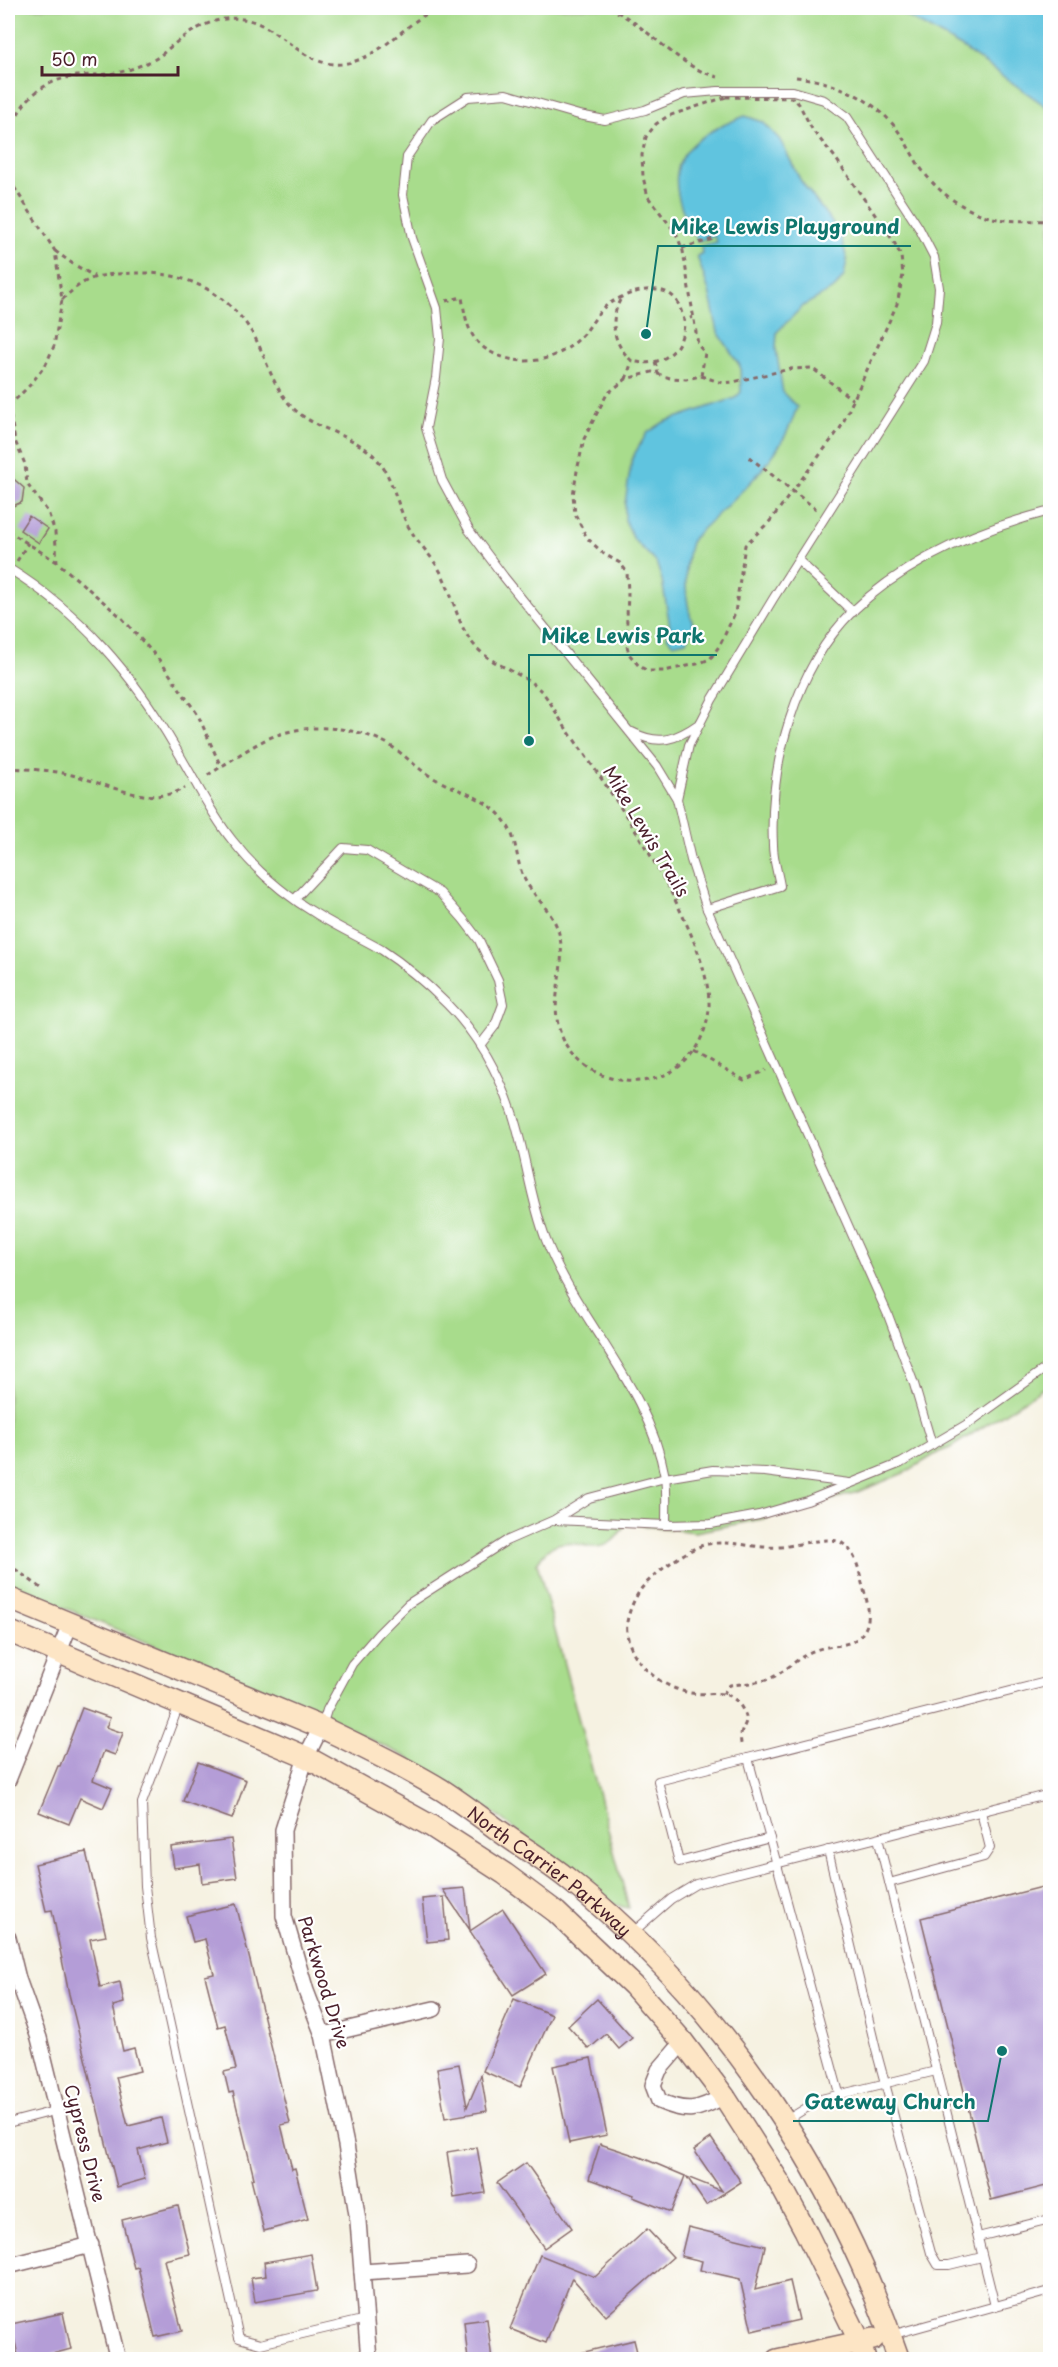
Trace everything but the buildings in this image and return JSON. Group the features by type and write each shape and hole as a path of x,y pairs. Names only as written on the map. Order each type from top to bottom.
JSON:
{"main road":[{"name":"North Carrier Parkway","path":"8,1598 321,1727 394,1763 443,1791 567,1879 629,1935 691,1997 746,2065 784,2121 830,2198 857,2253 899,2360"},
{"name":"North Carrier Parkway","path":"8,1631 306,1757 431,1826 505,1874 556,1912 634,1986 683,2042 724,2096 805,2230 862,2351"},
{"path":"604,1957 629,1935"},
{"path":"777,2360 862,2351 891,2335"}],"street":[{"path":"8,1780 70,1624"},
{"name":"Parkwood Drive","path":"321,1727 306,1757 283,1830 284,1916 306,1991 323,2035 348,2156 358,2221 369,2360"},
{"name":"Cypress Drive","path":"8,1938 13,1981 39,2038 118,2360"},
{"path":"323,2035 434,2009"},
{"path":"683,2042 658,2070 653,2085 659,2101 680,2110 705,2107 724,2096"},
{"path":"8,2266 91,2245"},
{"path":"362,2272 467,2265"}],"lane":[{"path":"677,799 689,745 701,722 798,560 924,362 936,323 939,288 934,257 920,228 847,117 824,100 793,92 717,91 684,94 645,110 605,120 506,94 468,97 432,120 407,157 403,195 412,238 435,303 440,338 436,378 426,428 442,480 469,530 504,577 657,766 677,799 691,860 707,909 888,1315 914,1384 932,1444"},
{"path":"707,909 780,886 773,847 773,806 778,762 788,723 804,682 826,646 853,612 881,588 930,558 992,530 1050,511"},
{"path":"798,560 853,612"},
{"path":"9,569 38,587 75,616 119,664 151,708 231,839 253,864 294,899 383,951 420,979 448,1005 481,1044 498,1077 512,1113 545,1239 565,1282 637,1397 654,1439 665,1478 666,1525"},
{"path":"627,730 648,740 667,739 683,735 701,722"},
{"path":"294,899 343,848 367,850 440,892 464,919 478,940 498,980 503,1004 495,1026 481,1044"},
{"path":"554,1520 666,1525 711,1524 759,1515 807,1501 901,1463 969,1423 1050,1365"},
{"path":"321,1727 327,1710 352,1664 408,1604 506,1541 554,1520 589,1498 665,1478 713,1470 765,1472 849,1483"},
{"path":"770,1838 679,1862 658,1781 1050,1681"},
{"path":"180,1704 142,1803 145,1886 151,1938 239,2338 260,2344 366,2319"},
{"path":"746,1758 839,2093"},
{"path":"629,1935 671,1899 696,1884 1050,1794"},
{"path":"889,1883 984,1857 990,1848 981,1812"},
{"path":"878,1838 995,2306"},
{"path":"828,1850 876,2050 931,2253 938,2265 949,2265 982,2257"},
{"path":"784,2121 821,2098 936,2071"},
{"path":"8,2123 57,2110"},
{"path":"978,2238 1050,2219"},
{"path":"891,2335 1050,2291"}],"path":[{"path":"8,149 9,133 21,107 40,89 61,78 129,70 155,59 200,26 219,19 243,19 262,24 299,51 320,62 340,64 364,58 384,46 401,30 438,8"},
{"path":"701,376 705,353 699,345 682,248 676,233 648,197 643,177 642,156 646,136 656,124 668,116 726,97 792,98 799,104 813,131 834,156 894,242 901,256 903,275 897,304 841,427 770,521 745,545 735,613 720,645 710,659 684,668 648,671 639,666 629,654 626,642 627,572 620,563 604,554 587,538 575,514 573,495 584,439 607,394 626,379 652,372 686,379 701,376 723,383 790,369 812,368 853,400"},
{"path":"8,161 14,188 55,251 94,276 75,287 62,300"},
{"path":"682,248 713,239"},
{"path":"55,251 62,300 54,346 46,364 31,384 8,407 15,441 25,464 27,484 48,512 55,532 57,562"},
{"name":"Mike Lewis Trails","path":"8,768 71,774 146,796 165,796 195,782 265,740 289,732 316,728 340,729 363,734 385,743 436,780 477,797 500,813 513,835 522,874 532,891 548,910 558,930 562,954 561,976 555,995 556,1015 563,1038 573,1054 592,1071 612,1079 638,1082 662,1076 681,1065 694,1051 704,1030 709,1010 707,987 691,938 663,877 539,688 491,660 474,646 461,625 441,572 405,521 391,482 374,455 358,442 313,423 294,409 268,370 249,328 233,307 209,289 183,278 165,274 94,276"},
{"path":"435,303 462,297 467,326 483,348 512,361 525,362 549,358 571,347 605,306 621,298 649,290 669,293 676,300 684,320 684,329 677,347 671,354 655,362 639,363 632,361 620,348 613,318 621,298"},
{"path":"684,320 694,317"},
{"path":"626,379 632,361"},
{"path":"655,362 658,374"},
{"path":"749,457 826,516"},
{"path":"8,531 57,562 121,617 161,662 198,716 221,767"},
{"path":"9,569 28,543"},
{"path":"694,1051 744,1080 777,1066"},
{"path":"723,1694 730,1685 765,1680 775,1676 796,1660 816,1650 848,1645 857,1640 866,1629 868,1606 860,1574 848,1548 840,1541 830,1539 775,1547 708,1544 684,1554 654,1576 641,1589 631,1605 627,1623 631,1652 642,1665 667,1683 683,1691 693,1694 712,1692 723,1694 737,1702 747,1716 746,1724 740,1735 746,1758"}],"green space":[{"path":"8,8 916,8 1050,97 1050,1384 950,1448 906,1472 858,1492 767,1518 695,1532 626,1523 611,1542 602,1546 565,1543 555,1545 546,1551 537,1563 629,1908 614,1905 495,1814 403,1755 285,1700 8,1584"}],"water":[{"path":"892,8 1042,8 1050,13 1050,109 961,47"},
{"path":"745,116 763,122 780,140 801,181 840,233 847,260 844,276 835,288 803,306 777,332 776,349 783,393 797,407 790,427 768,463 692,539 687,560 686,583 688,606 694,627 686,641 673,644 667,637 670,627 662,580 656,562 634,540 625,520 625,503 632,458 647,433 664,422 735,398 741,392 740,366 718,332 709,291 697,256 702,253 701,246 717,242 714,236 698,241 685,217 678,196 676,178 680,163 689,149 702,137"}],"place":[{"name":"Mike Lewis Playground","path":"646,334"},
{"name":"Mike Lewis Park","path":"529,741"},
{"name":"Gateway Church","path":"1002,2051"}]}
